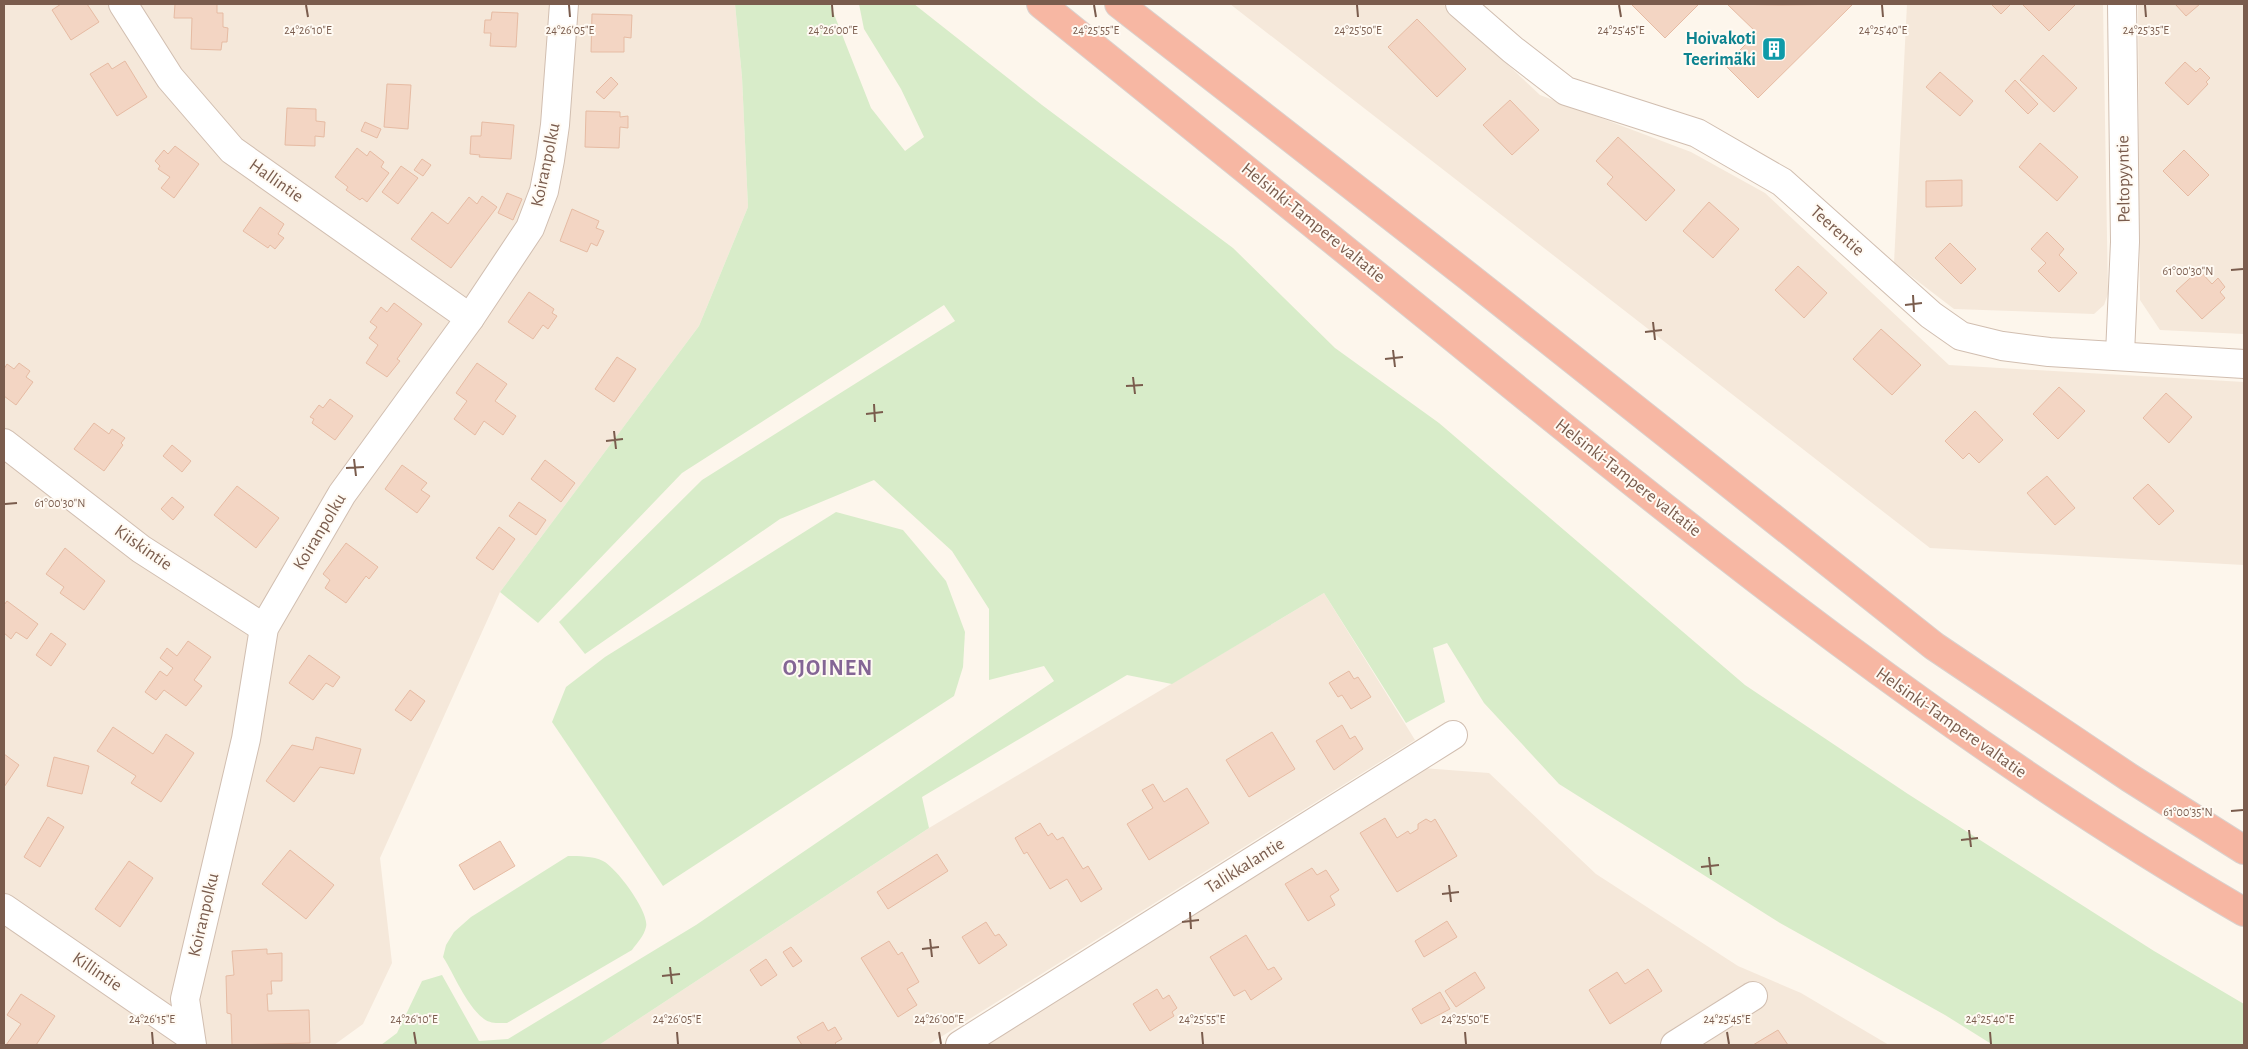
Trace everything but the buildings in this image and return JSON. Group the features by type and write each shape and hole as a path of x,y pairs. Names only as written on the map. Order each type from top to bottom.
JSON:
{"highway":[{"name":"Helsinki-Tampere valtatie","path":"1042,4 1556,421 1811,623 1894,684 2036,782 2244,912"},
{"path":"1119,4 1470,276 1934,646 2130,778 2244,850"}],"street":[{"name":"Hallintie","path":"124,4 170,78 232,150 470,318"},
{"name":"Koiranpolku","path":"191,1041 184,999 246,738 264,628 342,494 470,318 530,228 544,191 555,125 564,4"},
{"name":"Teerentie","path":"1460,4 1566,91 1697,133 1782,182 1931,315 1960,336 2002,346 2049,352 2120,354 2244,364"},
{"name":"Peltopyyntie","path":"2120,354 2125,242 2122,4"},
{"name":"Kiiskintie","path":"4,443 141,549 264,628"},
{"name":"Talikkalantie","path":"960,1045 1453,735"},
{"name":"Killintie","path":"4,908 191,1041"},
{"path":"1675,1045 1753,996"}],"shaded area":[{"path":"4,4 735,4 742,77 748,207 699,326 500,592 380,858 392,963 363,1024 334,1045 4,1045"},
{"path":"1230,4 1443,4 1540,95 1691,152 1765,193 1949,365 2244,382 2244,565 1930,548"},
{"path":"1907,4 2103,4 2108,294 2104,305 2094,314 1954,309 1894,263"},
{"path":"2138,4 2244,4 2244,334 2160,330 2140,300"},
{"path":"1324,593 1415,740 928,1045 599,1045 929,828"},
{"path":"1422,768 1489,773 1596,874 1738,966 1801,993 1889,1045 982,1045"}],"green space":[{"path":"735,4 830,4 871,108 905,151 924,137 901,89 864,29 859,4 914,4 1042,105 1233,248 1335,348 1439,423 1745,685 1908,794 2154,951 2244,1004 2244,1045 1993,1045 1945,1015 1780,923 1559,784 1484,703 1447,643 1433,648 1445,702 1406,723 1324,593 1172,684 1127,675 922,797 929,828 599,1045 381,1045 397,1033 422,981 442,975 479,1041 508,1039 696,925 1054,681 1044,666 989,680 989,609 952,551 874,480 780,519 585,654 559,622 702,480 955,321 944,305 682,473 538,623 500,592 699,326 748,207 742,77"},
{"path":"836,512 903,530 946,581 965,632 963,667 954,696 663,886 552,722 566,687 605,657"},
{"path":"568,856 599,859 616,872 631,891 643,912 646,920 644,933 632,950 507,1023 489,1022 478,1013 466,998 443,957 446,945 454,932 471,917"}],"place":[{"name":"Hoivakoti Teerimäki","path":"1774,49"}],"district":[{"name":"OJOINEN","path":"828,668"}]}
